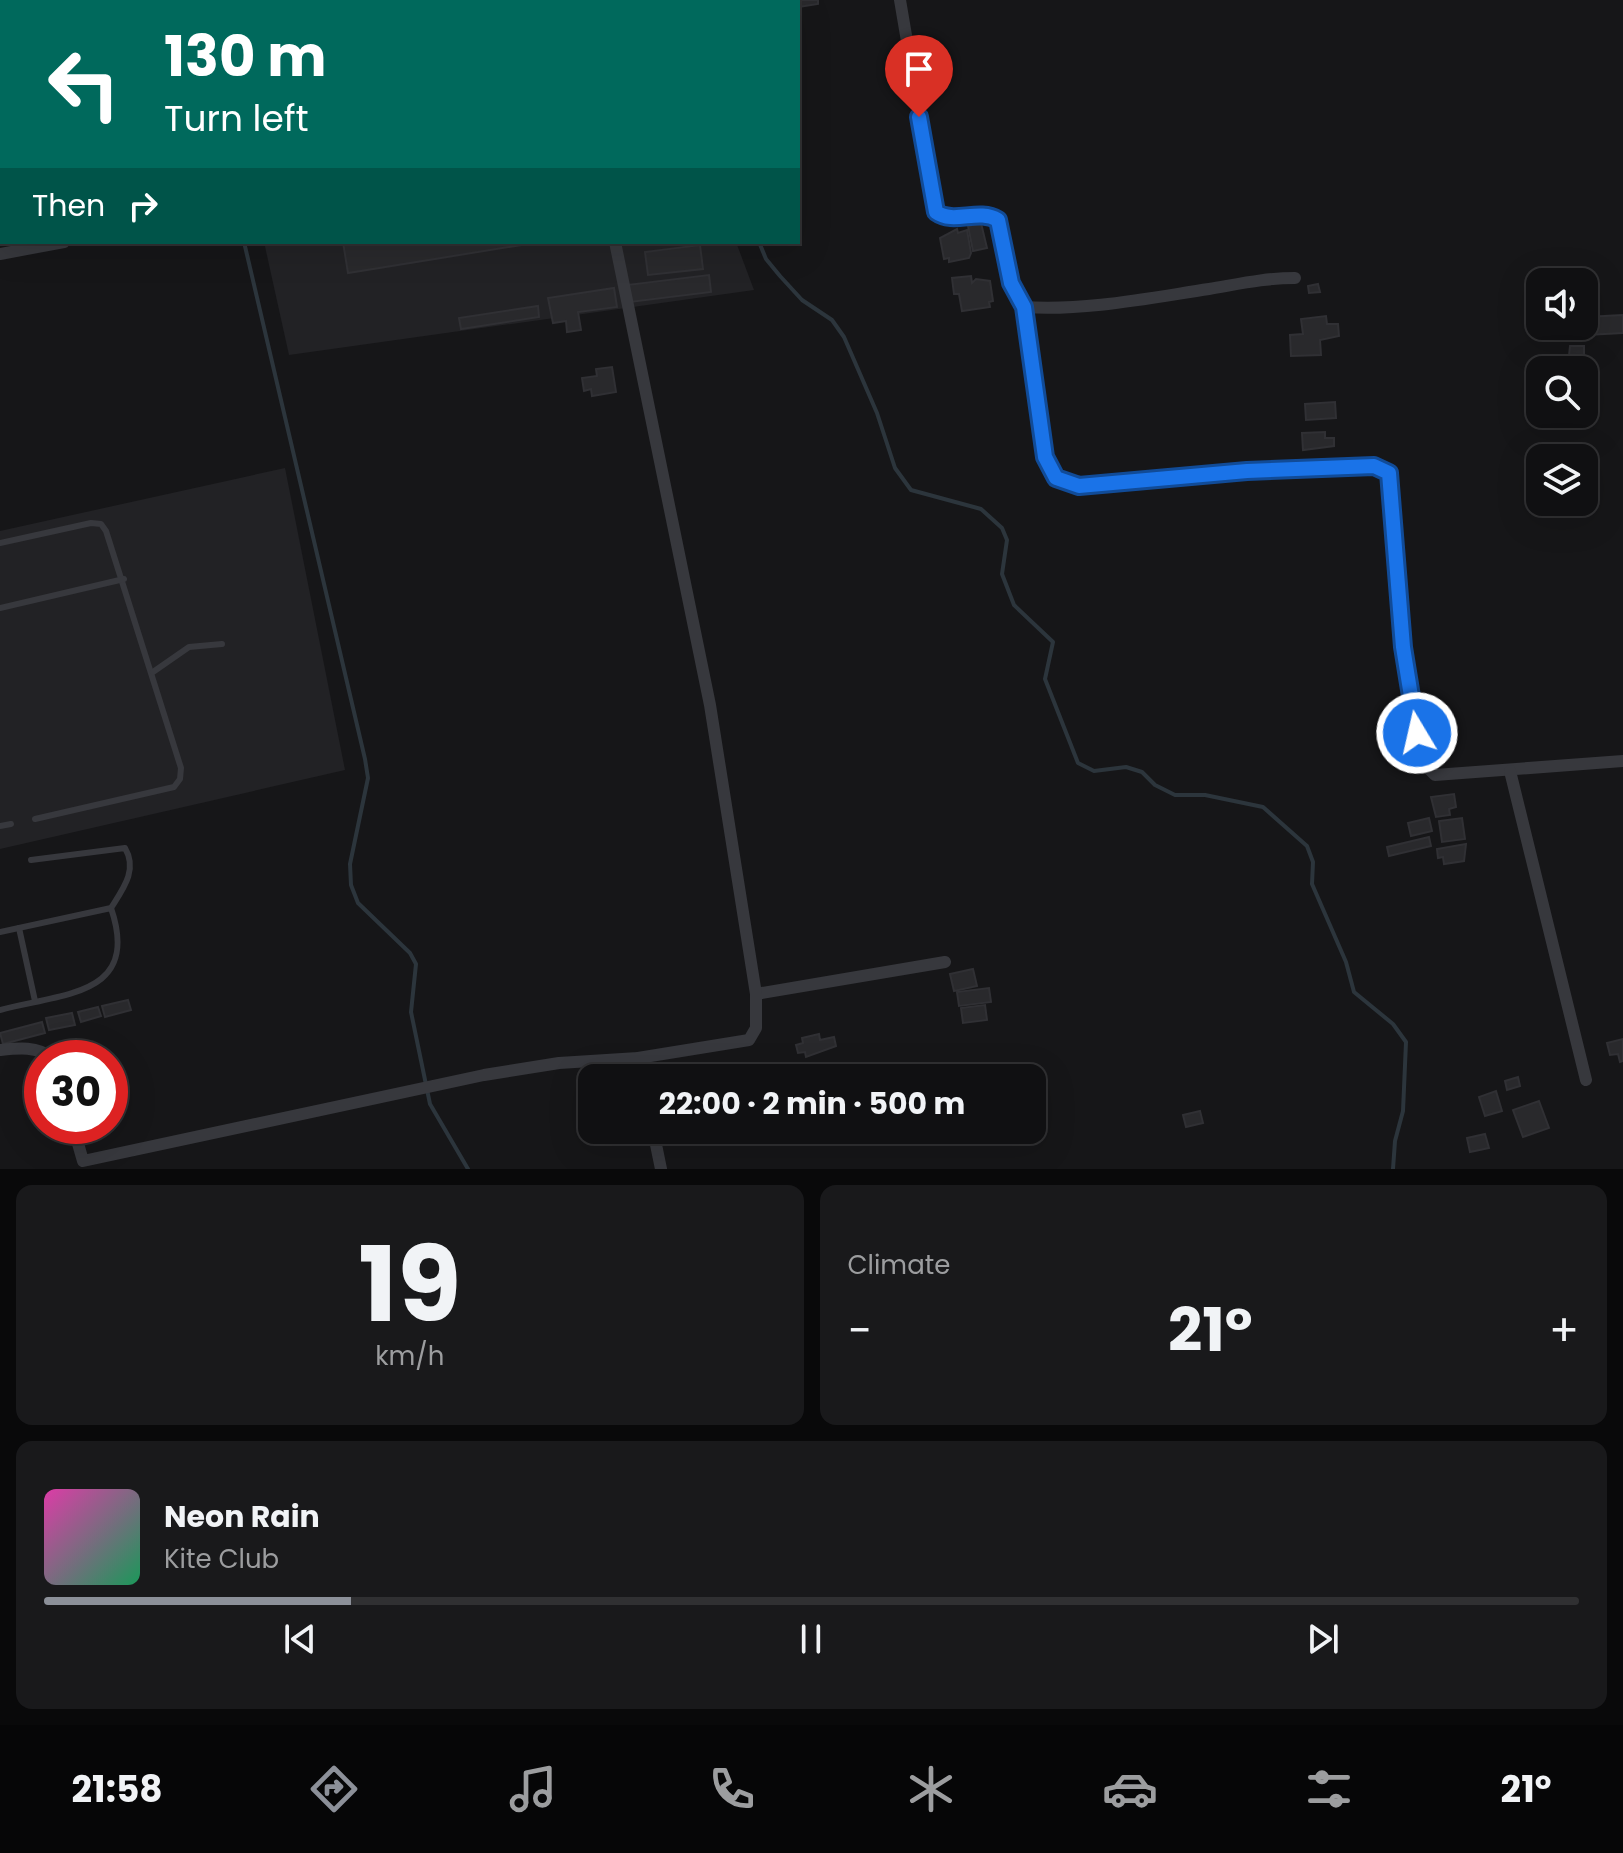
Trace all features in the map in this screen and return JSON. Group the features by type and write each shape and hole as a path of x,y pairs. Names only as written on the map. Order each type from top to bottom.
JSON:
{"street":[{"path":"900,0 936,212 946,218 989,215 998,220 1011,283 1024,307 1045,457 1056,478 1079,486 1247,471 1374,466 1389,473 1403,647 1422,762 1435,775 1623,761"},
{"path":"0,254 53,244"},
{"path":"78,1144 83,1165 529,1068 638,1058 749,1040 756,1028 756,994 710,705 615,244"},
{"path":"1024,307 1055,309 1212,289 1261,278 1295,278"},
{"path":"1510,771 1586,1080"},
{"path":"756,994 945,962"},
{"path":"0,1050 24,1047"},
{"path":"638,1058 639,1064"},
{"path":"656,1144 661,1169"}],"lane":[{"path":"0,543 101,524 124,579 181,768 180,779 174,787 35,819"},
{"path":"0,608 124,579"},
{"path":"153,672 189,647 222,644"},
{"path":"0,826 11,824"},
{"path":"0,1010 83,989 108,976 119,960 119,942 111,908 131,872 131,858 125,848 31,860"},
{"path":"0,932 111,908"},
{"path":"19,928 35,1001"}],"shaded area":[{"path":"264,244 737,244 754,290 289,355"},
{"path":"285,468 345,770 0,849 0,531"}],"building":[{"path":"800,0 818,0 818,4 800,7"},
{"path":"981,223 987,248 973,251 968,226"},
{"path":"957,229 958,233 967,230 971,253 969,258 949,262 949,258 944,259 940,238"},
{"path":"343,244 528,244 348,273"},
{"path":"700,245 703,269 648,275 645,252"},
{"path":"709,275 711,292 630,302 627,285"},
{"path":"971,276 972,283 976,279 990,281 993,301 989,302 990,307 962,311 959,294 954,294 952,278"},
{"path":"1318,284 1320,292 1309,293 1308,286"},
{"path":"614,288 617,307 578,312 581,330 567,332 566,321 553,323 548,298"},
{"path":"538,306 539,317 461,329 459,318"},
{"path":"1623,315 1623,333 1598,334 1598,316"},
{"path":"1326,316 1327,324 1338,324 1339,336 1320,340 1321,355 1291,356 1290,335 1303,334 1301,319"},
{"path":"1570,346 1584,346 1584,356 1569,356"},
{"path":"612,367 616,392 592,396 591,389 584,391 582,378 597,376 596,369"},
{"path":"1335,402 1336,418 1306,420 1305,404"},
{"path":"1325,432 1325,438 1334,438 1334,446 1303,450 1302,433"},
{"path":"1454,794 1456,807 1449,809 1450,815 1436,817 1431,797"},
{"path":"1429,818 1432,831 1411,836 1408,823"},
{"path":"1462,818 1465,839 1442,842 1439,821"},
{"path":"1429,837 1431,846 1389,856 1387,847"},
{"path":"1466,844 1464,861 1444,864 1443,857 1438,858 1437,849"},
{"path":"973,969 977,986 954,991 950,974"},
{"path":"989,988 991,1002 959,1006 957,992"},
{"path":"128,1000 131,1010 105,1017 102,1006"},
{"path":"985,1005 987,1020 963,1023 961,1008"},
{"path":"98,1007 101,1016 81,1022 78,1012"},
{"path":"72,1013 75,1025 49,1030 46,1018"},
{"path":"42,1022 45,1033 3,1044 0,1033"},
{"path":"819,1034 820,1040 834,1037 836,1046 806,1057 805,1052 798,1053 796,1045 803,1043 802,1038"},
{"path":"1623,1039 1623,1061 1620,1062 1618,1054 1610,1055 1607,1043"},
{"path":"1518,1077 1520,1086 1507,1090 1505,1081"},
{"path":"1496,1091 1502,1111 1485,1116 1479,1097"},
{"path":"1539,1101 1549,1128 1523,1137 1513,1110"},
{"path":"1200,1111 1203,1123 1186,1127 1183,1115"},
{"path":"1485,1134 1489,1148 1470,1152 1467,1138"}],"waterway":[{"path":"244,244 365,759 368,778 350,864 351,885 358,903 410,953 416,964 411,1012 430,1104 468,1169"},
{"path":"760,244 766,259 780,276 802,300 832,320 844,337 877,413 895,468 911,490 981,509 1002,528 1007,540 1002,574 1014,605 1053,642 1045,679 1078,763 1094,771 1126,767 1142,772 1155,785 1175,795 1205,795 1263,807 1307,846 1313,862 1312,884 1346,962 1354,992 1393,1024 1406,1042 1403,1111 1395,1141 1393,1169"}],"route":[{"path":"919,117 936,212 946,218 989,215 998,220 1011,283 1024,307 1045,457 1056,478 1079,486 1247,471 1374,466 1389,473 1403,647 1417,733"}]}
